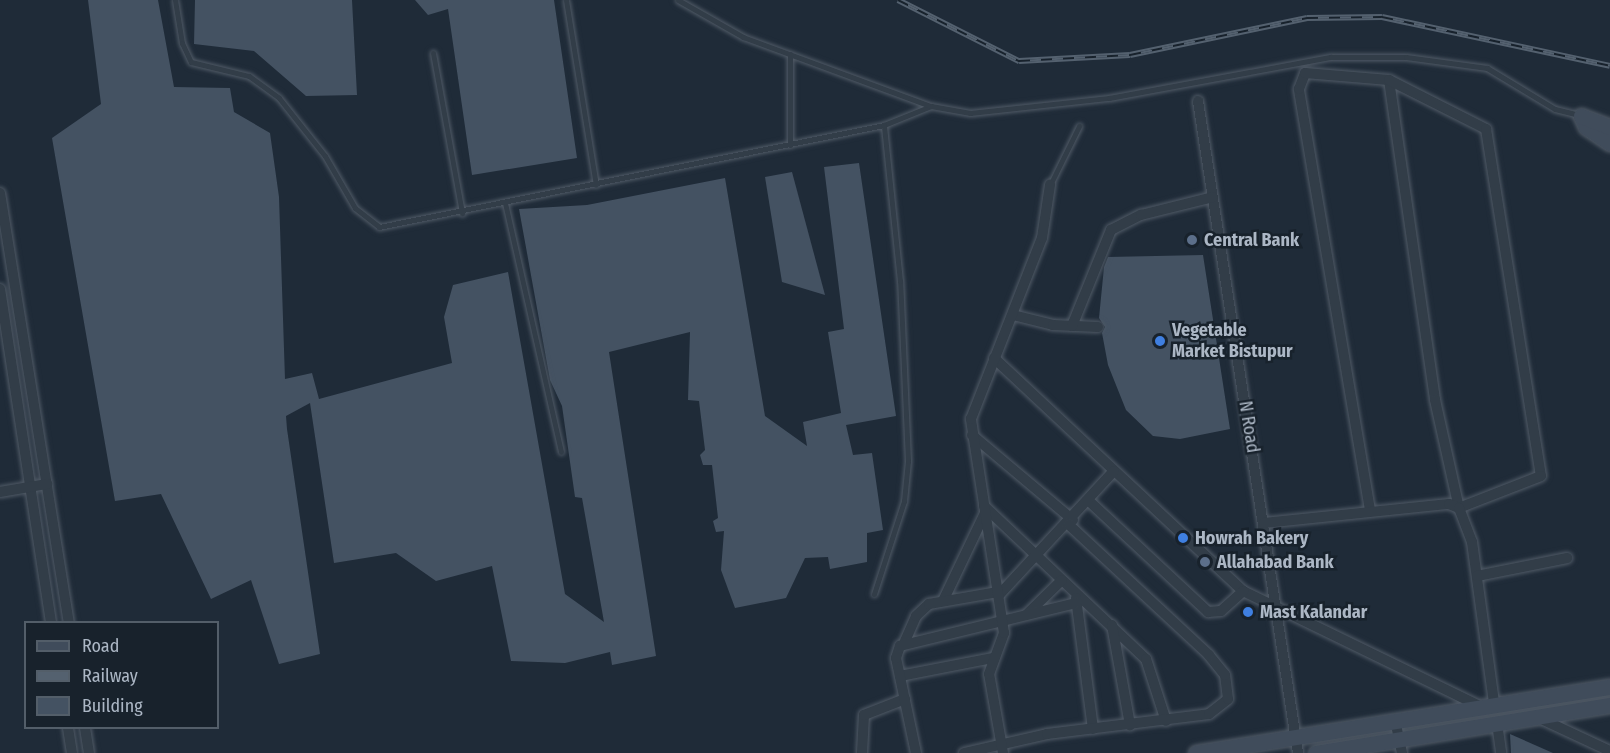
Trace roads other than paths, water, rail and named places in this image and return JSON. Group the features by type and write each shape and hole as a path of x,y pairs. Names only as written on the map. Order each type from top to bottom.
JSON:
{"street":[{"path":"1264,523 1370,510 1449,504 1459,508 1536,482 1541,464 1486,129 1389,80 1305,73 1299,89 1370,510"},
{"path":"1389,80 1435,400 1459,508 1467,521 1477,576 1487,704"},
{"name":"N Road","path":"1198,101 1278,606 1298,753"},
{"path":"1581,116 1610,127"},
{"path":"1581,116 1586,127 1610,143"},
{"path":"1002,750 989,674 1004,633 972,434 974,406 1013,315 1042,238 1050,185"},
{"path":"0,193 69,621"},
{"path":"1072,326 1111,230 1142,215 1213,197"},
{"path":"0,290 51,621"},
{"path":"0,295 17,292"},
{"path":"1013,315 1072,326 1098,327"},
{"path":"994,358 1244,591 1487,704"},
{"path":"964,753 1002,750 1093,729 1166,721 1221,709 1228,699 1225,675 1070,522 972,434"},
{"path":"916,753 904,699 897,651 905,641 922,608 942,601 998,593 1038,557 1114,471"},
{"path":"0,492 47,484"},
{"path":"1089,501 1208,612 1221,611 1244,591"},
{"path":"985,509 1062,579 1076,597 1112,625 1146,659 1166,721"},
{"path":"942,601 985,509"},
{"path":"1477,576 1566,558"},
{"path":"1026,615 1062,579"},
{"path":"905,641 1003,622 1076,597"},
{"path":"1076,597 1093,729"},
{"path":"1112,625 1130,725"},
{"path":"900,676 993,658"},
{"path":"1196,753 1487,704 1610,687"},
{"path":"862,753 864,715 904,699"},
{"path":"1316,753 1401,746 1497,723 1610,705"},
{"path":"1537,716 1598,749 1610,751"},
{"path":"1395,720 1401,746"},
{"path":"1497,723 1501,753"},
{"path":"68,729 72,753"},
{"path":"85,729 89,753"}],"lane":[{"path":"175,0 182,43 192,62 249,76 279,98 365,221 394,227 884,125 931,106"},
{"path":"566,0 596,184"},
{"path":"678,0 704,19 790,54 931,106 1004,111 1195,84 1290,61 1406,57 1487,68 1555,109 1581,116"},
{"path":"433,53 462,213"},
{"path":"790,54 790,145"},
{"path":"874,594 904,501 908,461 900,282 884,125"},
{"path":"1050,185 1079,126"},
{"path":"505,203 561,452"}],"railway":[{"path":"898,0 1019,61 1130,55 1307,18 1382,17 1610,66"}],"place":[{"name":"Central Bank","path":"1192,240"},
{"name":"Vegetable Market Bistupur","path":"1160,341"},
{"name":"Howrah Bakery","path":"1183,538"},
{"name":"Allahabad Bank","path":"1205,562"},
{"name":"Mast Kalandar","path":"1248,612"}]}
